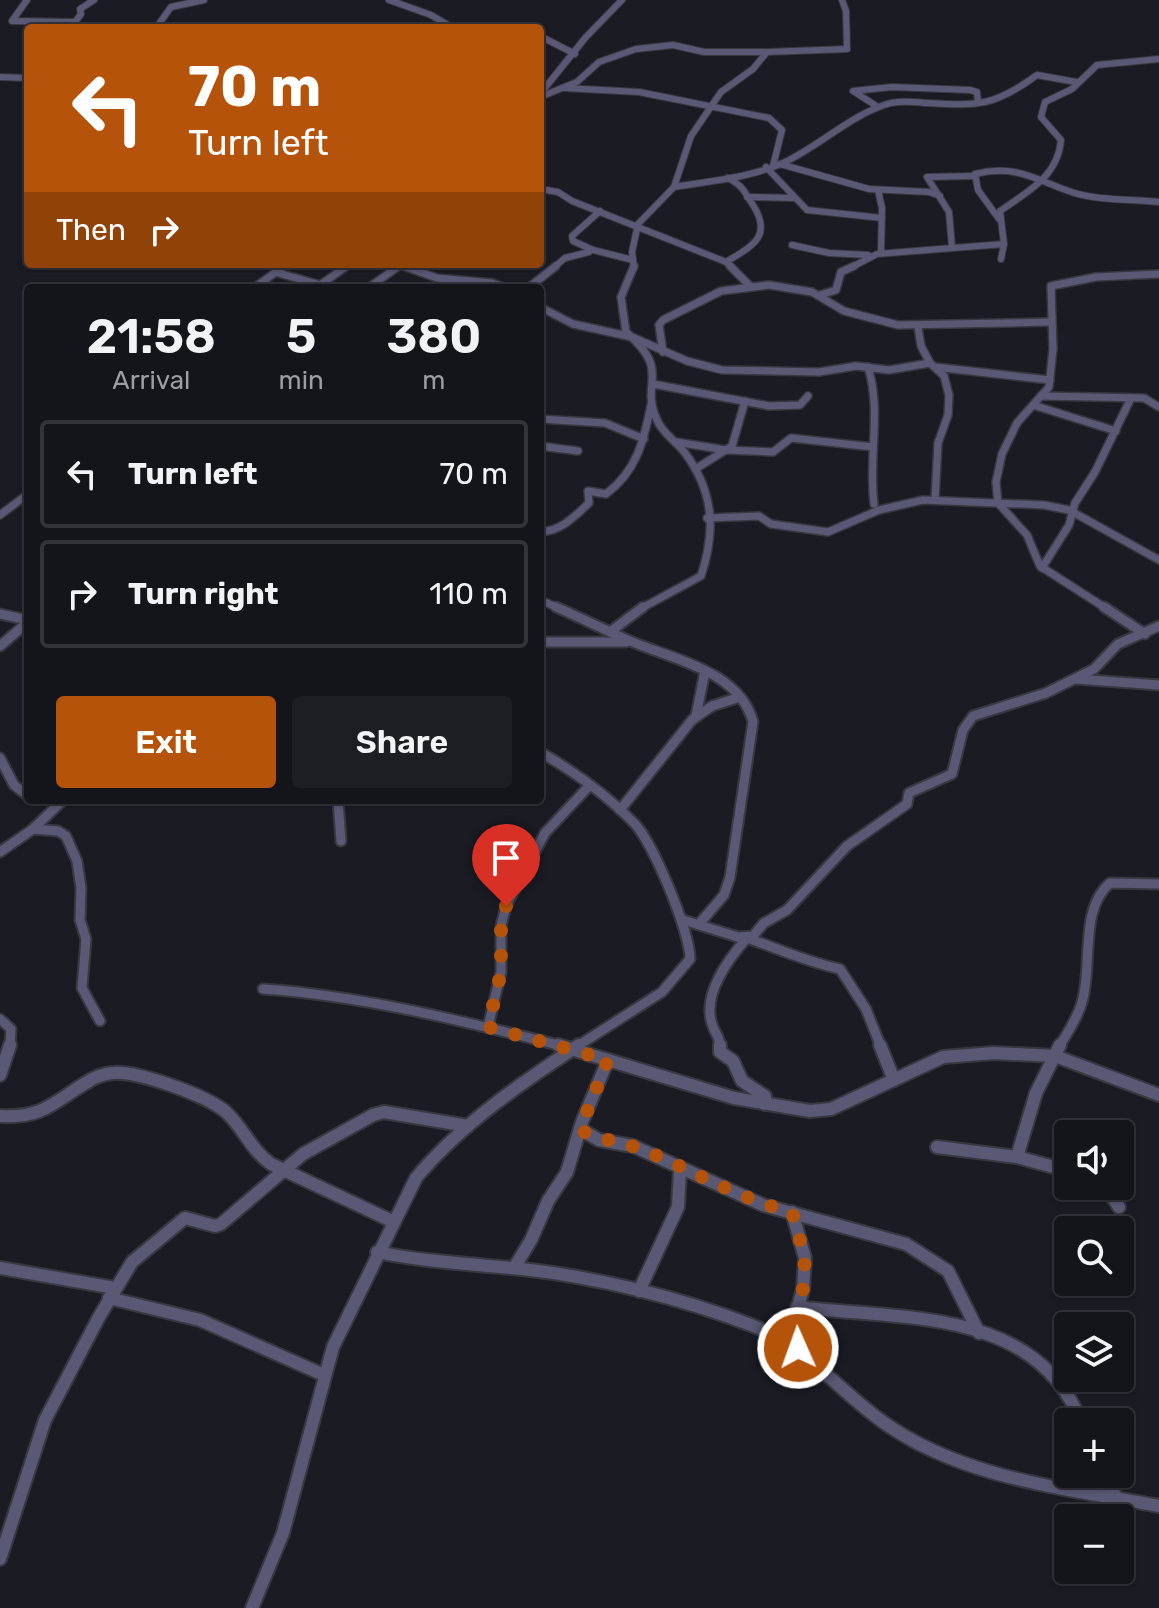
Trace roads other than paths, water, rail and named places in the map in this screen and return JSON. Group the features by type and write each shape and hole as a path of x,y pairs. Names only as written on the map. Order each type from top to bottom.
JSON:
{"street":[{"path":"27,0 12,21 58,24"},
{"path":"75,24 81,14 80,9 94,0"},
{"path":"158,24 168,7 204,0"},
{"path":"389,0 431,15 445,24"},
{"path":"544,90 586,37 622,0"},
{"path":"544,94 580,80 600,61 636,49 675,45 704,52 847,49 847,18 842,0"},
{"path":"544,38 575,54"},
{"path":"544,531 555,530 589,503 588,491 611,492 642,449 652,402 654,366 626,332 621,297 634,267 632,250 638,225 674,187 688,141 721,92 753,69 767,52"},
{"path":"1001,259 1004,244 1000,211 1044,179 1058,164 1062,143 1042,119 1041,110 1045,101 1072,89 1076,82 1102,63 1159,59"},
{"path":"674,187 773,166 878,107 897,102 978,103 1006,98 1037,75 1076,82"},
{"path":"0,77 24,76"},
{"path":"878,107 857,96 854,90 892,87 970,90 977,92 978,103"},
{"path":"564,88 634,92 710,107 731,108 776,122 782,130 773,166"},
{"path":"773,166 878,190 929,192 940,196"},
{"path":"773,166 794,198 814,211 882,218"},
{"path":"952,247 949,212 927,177 974,176 991,170 1044,179 1078,194 1159,202"},
{"path":"974,176 985,203 999,219"},
{"path":"726,262 755,243 760,233 760,217 743,185 728,177"},
{"path":"544,190 558,192 726,262 750,286"},
{"path":"878,190 882,218 881,253"},
{"path":"747,197 794,198"},
{"path":"600,211 572,238 577,244 596,251 633,260"},
{"path":"792,245 829,253 871,255 1004,244"},
{"path":"533,284 570,255 596,251"},
{"path":"820,295 836,290 842,271 871,255"},
{"path":"259,284 280,268"},
{"path":"321,284 343,268"},
{"path":"373,284 395,268"},
{"path":"411,268 437,278 493,284"},
{"path":"275,272 317,284"},
{"path":"1145,634 1042,568 1027,535 998,503 997,474 1002,454 1017,423 1049,387 1053,349 1050,287 1096,277 1159,274"},
{"path":"663,352 659,325 663,320 721,291 750,286 774,285 820,295 837,308 852,314 918,327 1051,322"},
{"path":"544,309 573,324 632,337 696,364 738,371 819,372 849,366 893,369 932,365 1050,380"},
{"path":"918,327 921,346 932,365 944,376 949,402 938,443 935,499"},
{"path":"868,367 876,392 871,479 874,504"},
{"path":"653,384 785,406 800,405 808,396"},
{"path":"1041,396 1146,398 1159,407"},
{"path":"1042,568 1069,525 1072,512 1131,398"},
{"path":"697,468 734,442 745,401"},
{"path":"610,632 646,605 702,575 711,546 708,494 686,454 660,426 652,402"},
{"path":"1033,405 1116,431"},
{"path":"544,419 605,423 644,439"},
{"path":"676,442 726,450 773,452 791,438 873,447"},
{"path":"544,447 578,451"},
{"path":"0,515 24,497"},
{"path":"707,518 759,516 771,524 828,532 879,510 935,499 1044,505 1072,512 1159,560"},
{"path":"544,602 633,643 705,671 740,697 753,717 733,864 724,895 699,924"},
{"path":"0,614 24,620"},
{"path":"0,646 24,625"},
{"path":"765,1104 765,1096 742,1081 733,1061 720,1052 720,1036 711,1023 712,999 726,962 747,938 771,918 787,910 847,846 907,804 909,793 952,774 963,730 970,718 984,711 1030,700 1094,669 1113,647 1159,626"},
{"path":"544,642 633,643"},
{"path":"696,716 705,671"},
{"path":"1073,679 1159,685"},
{"path":"620,810 659,764 684,726 717,701 740,697"},
{"path":"252,1608 283,1533 324,1375 348,1310 416,1178 434,1156 468,1126 527,1079 644,1005 672,983 690,959 690,945 683,920 641,832 590,785 544,754"},
{"path":"0,758 6,774 24,794"},
{"path":"488,1027 501,972 501,926 506,906 545,833 590,785"},
{"path":"0,852 33,829 59,804"},
{"path":"338,804 341,841"},
{"path":"33,829 58,831 72,847 81,888 80,920 86,939 82,988 100,1021"},
{"path":"1017,1157 1036,1093 1082,1003 1093,913 1101,889 1114,883 1159,884"},
{"path":"683,920 747,938 793,954 805,962 840,969 866,1009 894,1080"},
{"path":"263,989 305,992 488,1027 765,1104 819,1111 945,1057 994,1053 1055,1056 1159,1095"},
{"path":"0,1019 11,1029 12,1043 0,1075"},
{"path":"514,1268 531,1240 547,1202 567,1172 580,1129 608,1060"},
{"path":"0,1116 34,1116 61,1103 95,1075 118,1071 132,1074 227,1112 249,1147 282,1171 394,1222"},
{"path":"0,1559 45,1420 112,1293 132,1262 183,1219 190,1217 218,1226 320,1142 379,1113 468,1126"},
{"path":"580,1129 599,1140 633,1146 747,1199 896,1240 940,1263 956,1284 979,1333"},
{"path":"937,1147 1017,1157 1054,1167"},
{"path":"639,1291 678,1207 680,1169"},
{"path":"1114,1200 1119,1207"},
{"path":"792,1212 805,1258 803,1289 795,1323 798,1348"},
{"path":"377,1252 414,1260 514,1268 598,1281 751,1325 798,1348 883,1422 941,1455 1009,1478 1159,1506"},
{"path":"0,1268 112,1293 200,1320 324,1375"},
{"path":"797,1307 843,1314 933,1320 979,1333 1024,1353 1053,1374 1069,1392 1075,1408"},
{"path":"1111,1488 1117,1498"}]}
